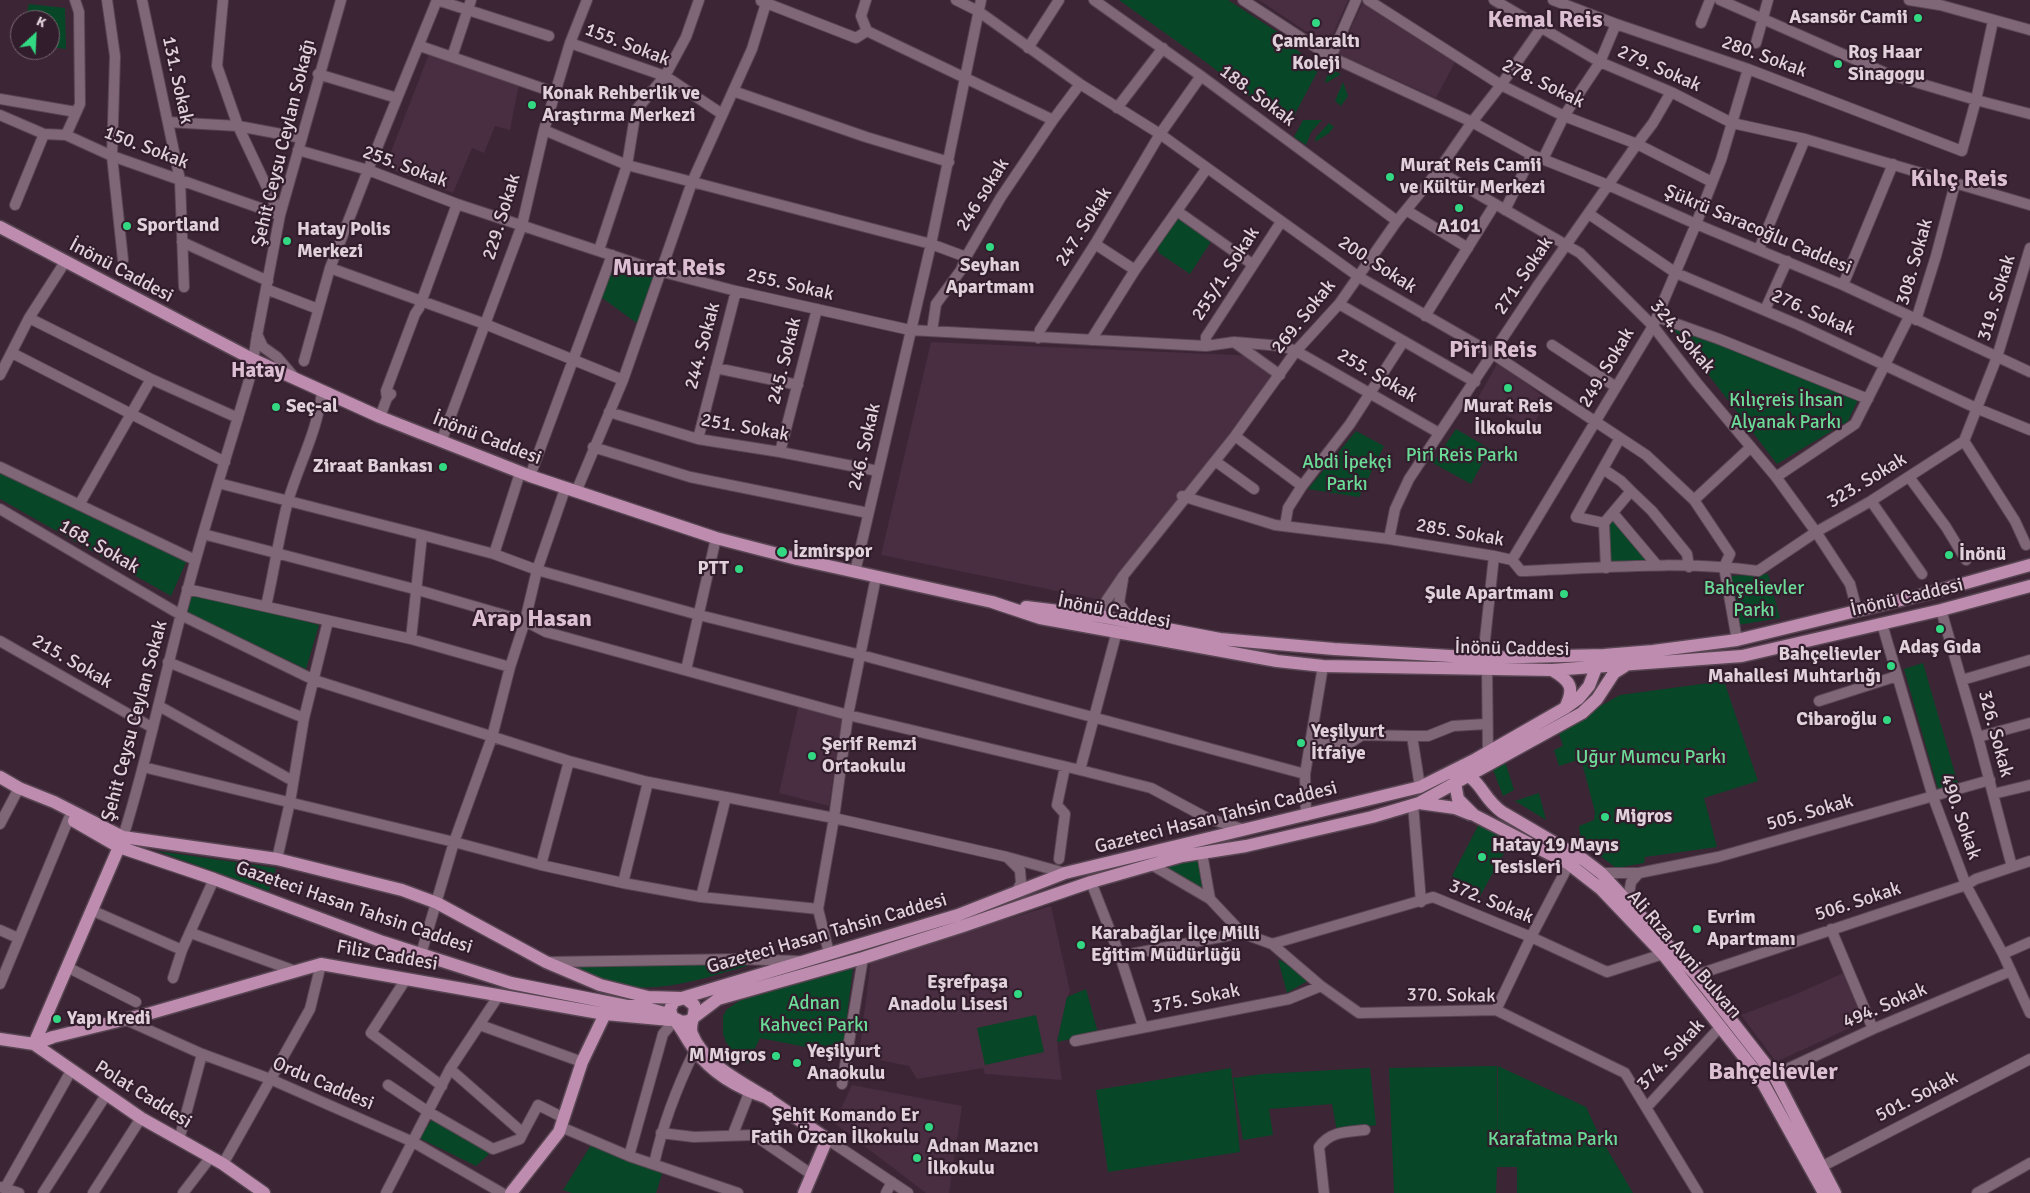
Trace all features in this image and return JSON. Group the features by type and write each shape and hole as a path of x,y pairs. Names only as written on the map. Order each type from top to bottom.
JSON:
{"main road":[{"name":"İnönü Caddesi","path":"0,227 254,360 380,417 525,474 716,538 876,577 1098,622 1139,624 1220,639 1552,670 1602,663 1653,651 1737,640 1930,593 2030,565"},
{"name":"İnönü Caddesi","path":"1098,622 1117,631 1277,661 1323,666 1485,663 1602,663 1627,665 1742,656 1941,610 2030,586"},
{"path":"1602,663 1604,686"},
{"name":"Gazeteci Hasan Tahsin Caddesi","path":"0,777 18,788 54,802 121,842 277,859 402,890 437,903 546,962 600,985 648,997 682,998 958,915 1066,873 1420,787 1457,770 1565,708 1579,698 1589,686 1602,663"},
{"path":"1455,784 1457,770 1474,779 1484,768 1582,713 1597,699 1614,673 1627,665"},
{"path":"1552,670 1565,677 1570,686 1570,697 1565,708"},
{"name":"Gazeteci Hasan Tahsin Caddesi","path":"692,1018 710,1005 728,996 862,958 1091,882 1202,853 1246,846 1372,817 1416,804 1455,784 1474,779"},
{"name":"Ali Rıza Avni Bulvarı","path":"1474,779 1491,804 1584,860 1601,873 1696,975 1774,1075 1835,1193"},
{"name":"Ali Rıza Avni Bulvarı","path":"1455,784 1458,799 1474,815 1569,864 1600,889 1663,954 1759,1076 1824,1193"},
{"name":"Gazeteci Hasan Tahsin Caddesi","path":"34,795 51,809 121,842 383,942 511,983 627,1006 639,1006 661,1012 675,1020"},
{"path":"1416,804 1455,808 1474,815"},
{"path":"34,1044 121,842"},
{"name":"Filiz Caddesi","path":"34,1044 53,1037 124,1020 321,964 605,1014 675,1020"},
{"path":"511,1193 559,1132 582,1062 605,1014 648,997"},
{"path":"768,1098 749,1093 715,1070 675,1020 671,1013 671,1004 677,999 689,999 694,1004 695,1012 692,1018 691,1032 696,1046 732,1077 768,1098 827,1139 804,1193"},
{"path":"696,1046 702,1019 710,1005"},
{"path":"675,1020 682,1022 692,1018"},
{"path":"53,1037 46,1044 54,1058"},
{"name":"Polat Caddesi","path":"0,1039 34,1044 106,1095 179,1140 223,1164 264,1193"}],"street":[{"path":"66,135 80,104 79,12 75,0"},
{"path":"107,0 115,56 112,156 123,260"},
{"name":"131. Sokak","path":"142,0 180,180 184,287"},
{"path":"223,0 217,66 238,126 280,215"},
{"name":"Şehit Ceysu Ceylan Sokağı","path":"181,614 254,360 257,333 280,215 340,0"},
{"path":"304,361 330,268 437,0 549,36"},
{"path":"452,57 471,0"},
{"name":"229. Sokak","path":"441,442 522,226 544,130 570,43 588,0"},
{"path":"599,250 627,165 636,110 665,76 686,38 699,0"},
{"path":"866,0 860,16 867,31 1053,120"},
{"name":"200. Sokak","path":"956,0 978,11 1080,84 1160,134 1359,277 1493,354 1646,456 1694,500 1730,554 1724,566"},
{"name":"246. Sokak","path":"855,572 931,244 981,0"},
{"path":"1028,48 1059,0"},
{"name":"188. Sokak","path":"1094,0 1202,76 1397,222"},
{"name":"Şükrü Saracoğlu Caddesi","path":"1243,0 1331,57 1472,122 1532,155 1608,185 1843,285 2030,372"},
{"path":"1331,57 1356,0"},
{"name":"278. Sokak","path":"1368,0 1501,85 1564,116 1637,144 1712,182"},
{"name":"279. Sokak","path":"1494,0 1600,62 1671,92 1732,123 1805,139 2030,205"},
{"name":"280. Sokak","path":"1553,0 1616,24 1748,69 1962,151 1976,100"},
{"path":"1701,23 1710,0"},
{"path":"1720,0 1888,74 2030,114"},
{"path":"1756,43 1768,0"},
{"path":"1909,0 1940,5 2030,30"},
{"path":"421,954 454,842 492,737 510,667 525,621 537,570 570,490 593,447 623,380 659,271 692,182 752,48 764,1 856,38 867,31"},
{"path":"1976,100 1993,21"},
{"path":"1543,160 1564,116 1600,62 1616,24"},
{"name":"269. Sokak","path":"1098,622 1106,601 1123,576 1183,497 1235,436 1296,351 1338,304 1359,277 1397,222 1438,171 1541,28"},
{"name":"155. Sokak","path":"570,43 665,76 722,114"},
{"path":"420,46 556,93"},
{"path":"1117,108 1163,48"},
{"name":"249. Sokak","path":"1512,560 1655,321 1712,182 1748,69"},
{"path":"318,74 397,98"},
{"name":"247. Sokak","path":"1038,338 1040,330 1095,244 1160,134 1202,76"},
{"name":"246 sokak","path":"932,331 936,304 961,270 1001,197 1053,120 1080,84"},
{"path":"733,91 866,137 949,162"},
{"name":"271. Sokak","path":"1389,539 1395,509 1409,479 1566,244 1653,123 1671,92"},
{"path":"0,99 76,112"},
{"name":"150. Sokak","path":"0,115 44,134 66,135 112,156 280,215"},
{"path":"168,122 238,126 302,138"},
{"path":"544,130 627,165 931,244 966,258"},
{"path":"15,205 44,134"},
{"path":"1759,249 1805,139"},
{"name":"255. Sokak","path":"298,150 368,170 457,204 659,271 736,291 910,330 1206,346 1234,342 1282,346 1296,351 1370,392 1439,433"},
{"path":"1505,210 1532,155"},
{"path":"1843,285 1893,164"},
{"path":"1091,340 1135,270 1207,168"},
{"name":"324. Sokak","path":"1438,171 1566,244 1589,261 1655,321 1698,384 1776,477 1816,532 1850,584 1857,610"},
{"name":"308. Sokak","path":"1776,477 1855,424 1913,319 1936,256 1955,184"},
{"path":"380,417 386,398 386,391 415,314 421,304 457,204"},
{"path":"1425,316 1495,204"},
{"path":"1406,210 1468,248"},
{"path":"1177,211 1252,264"},
{"name":"276. Sokak","path":"1589,214 1676,273 1765,310 1976,408 2030,430"},
{"name":"255/1. Sokak","path":"1206,346 1206,337 1281,222"},
{"path":"182,242 318,309"},
{"path":"1095,244 1135,270"},
{"name":"319. Sokak","path":"1976,408 1997,358 2030,248"},
{"path":"494,554 525,474 574,360 612,256"},
{"path":"1765,310 1787,261"},
{"path":"1,371 12,354 29,318 65,262"},
{"path":"330,268 421,304 485,324 623,380"},
{"name":"244. Sokak","path":"698,439 736,291"},
{"path":"1338,304 1475,382"},
{"name":"245. Sokak","path":"780,452 817,309"},
{"path":"29,318 151,379 238,418"},
{"path":"1655,321 1719,339 1868,399"},
{"path":"257,333 260,343 277,357 295,379"},
{"path":"1234,342 1280,375"},
{"path":"1285,526 1288,508 1302,486 1350,424 1403,342"},
{"path":"1552,345 1616,387"},
{"path":"12,354 224,462"},
{"path":"716,368 798,385"},
{"path":"79,505 151,379"},
{"path":"266,606 288,501 306,454 321,402 322,391"},
{"path":"1976,408 1964,441 2015,521 2026,545"},
{"name":"251. Sokak","path":"609,412 698,439 780,452 878,471"},
{"path":"1235,436 1302,486"},
{"path":"1604,523 1576,517 1620,438"},
{"name":"323. Sokak","path":"1758,571 1816,532 1870,501 1964,441"},
{"path":"593,447 690,477 868,513"},
{"path":"1694,500 1751,447"},
{"path":"1215,461 1254,489"},
{"path":"0,467 196,560"},
{"path":"1603,469 1621,481 1652,511 1687,554 1689,567"},
{"path":"1909,477 1946,527 1966,560"},
{"path":"218,483 494,554 537,570 699,614 861,655 1305,774"},
{"path":"1606,568 1604,523 1631,491"},
{"name":"285. Sokak","path":"1183,497 1285,526 1389,539 1494,556 1512,560 1521,571 1656,564 1689,567 1724,566 1758,571"},
{"path":"1870,501 1922,574"},
{"name":"168. Sokak","path":"0,509 181,614 314,680 569,761 648,782 834,818 1066,873"},
{"path":"1613,513 1656,564"},
{"path":"203,534 418,590 525,621 546,632 848,715 1151,788 1207,818 1242,829"},
{"path":"411,639 418,590 422,535"},
{"path":"686,670 716,538"},
{"path":"1488,753 1485,663 1494,556"},
{"path":"1724,566 1737,640"},
{"path":"1123,576 1119,603 1125,612 1139,624"},
{"path":"830,953 818,909 834,818 848,715 876,577"},
{"path":"187,588 411,639 510,667"},
{"name":"326. Sokak","path":"1941,610 1990,780 2012,867"},
{"name":"Şehit Ceysu Ceylan Sokak","path":"121,842 143,767 181,614"},
{"path":"277,859 290,802 304,718 328,621"},
{"name":"490. Sokak","path":"1882,624 1933,797 1966,885 2003,954 2030,1012"},
{"path":"1080,770 1117,631"},
{"name":"215. Sokak","path":"0,641 153,728"},
{"path":"1962,680 2030,660"},
{"path":"168,662 304,718"},
{"path":"1306,816 1305,774 1323,666"},
{"path":"1819,701 1898,676"},
{"path":"159,706 293,781"},
{"path":"1978,737 2030,723"},
{"path":"1311,740 1350,743 1362,735 1428,736 1453,726 1486,724"},
{"path":"1412,736 1420,787"},
{"path":"541,865 569,761"},
{"path":"143,767 454,842 541,865 623,883 701,897 818,909"},
{"path":"1059,859 1065,814 1057,805 1065,767"},
{"name":"505. Sokak","path":"1601,873 1638,873 1718,857 1990,780"},
{"path":"623,883 648,782"},
{"path":"1993,794 2030,785"},
{"path":"0,824 18,788"},
{"path":"701,897 726,797"},
{"path":"1416,804 1421,902"},
{"path":"0,984 69,818"},
{"path":"1202,853 1210,899"},
{"path":"1007,858 1020,870 1021,883 1016,893"},
{"name":"506. Sokak","path":"1696,975 1966,885 1976,879 2030,861"},
{"path":"1496,1010 1569,864"},
{"name":"370. Sokak","path":"1152,865 1210,899 1242,933 1272,944 1322,986 1359,1012 1496,1010 1625,1073 1698,1193"},
{"path":"1628,900 1631,882 1638,873"},
{"path":"173,978 182,950 214,879"},
{"path":"1091,882 1120,956 1143,1027"},
{"name":"372. Sokak","path":"1272,944 1433,897 1531,937 1607,972 1663,954"},
{"path":"91,910 182,950"},
{"path":"1831,929 1873,1029"},
{"path":"0,930 18,938"},
{"path":"191,933 295,971"},
{"path":"1120,956 1242,933"},
{"path":"2003,954 2030,942"},
{"path":"546,962 737,958 802,961"},
{"path":"842,1084 862,958"},
{"path":"223,1164 310,1010 321,964"},
{"path":"67,967 136,1002"},
{"name":"494. Sokak","path":"1774,1075 1873,1029 2011,972"},
{"path":"406,979 371,1033 442,1086"},
{"name":"375. Sokak","path":"1075,1041 1289,999 1322,986"},
{"path":"388,1192 427,1111 450,1069 499,995"},
{"name":"Ordu Caddesi","path":"124,1020 202,1054 270,1079 413,1142 502,1193"},
{"path":"629,1156 663,1034 675,1020"},
{"path":"480,1025 582,1062"},
{"name":"374. Sokak","path":"1647,1107 1721,1026"},
{"path":"654,1164 661,1133 676,1090 696,1046"},
{"path":"179,1140 202,1054"},
{"name":"501. Sokak","path":"1821,1167 2030,1059"},
{"path":"450,1069 523,1133"},
{"path":"19,1193 2,1187 71,1071"},
{"path":"388,1085 427,1111 494,1150 520,1139 538,1106 562,1122 629,1156 738,1193"},
{"path":"733,1134 749,1093"},
{"path":"42,1193 106,1095"},
{"path":"93,1193 142,1118"},
{"path":"1324,1193 1319,1146 1325,1138 1328,1126"},
{"path":"1325,1138 1343,1132 1364,1130"},
{"path":"661,1133 694,1137 733,1134 754,1135 811,1174"},
{"path":"827,1139 908,1193"},
{"path":"185,1192 210,1158"},
{"path":"1977,1193 2030,1163"},
{"path":"886,1193 892,1182"}],"shaded area":[{"name":"Çamlaraltı Koleji","path":"1259,0 1348,0 1328,46"},
{"path":"1363,2 1455,62 1436,98 1339,54"},
{"path":"429,54 519,84 510,130 495,126 484,153 472,148 453,193 385,167"},
{"path":"931,342 1258,356 1275,374 1101,600 881,555"},
{"name":"Murat Reis İlkokulu","path":"1497,364 1520,378 1547,400 1535,422 1530,420 1524,425 1478,398"},
{"name":"Şerif Remzi Ortaokulu","path":"799,704 842,718 829,806 779,793"},
{"path":"1051,906 1070,991 1057,1042 1062,1080 985,1074 983,1068 917,1079 909,1066 859,1056 871,959"},
{"path":"1846,972 1865,1021 1776,1062 1741,1015 1794,995"},
{"name":"Adnan Mazıcı İlkokulu","path":"852,1085 962,1106 949,1193 926,1193 834,1123"}],"green space":[{"path":"1119,0 1228,0 1287,38 1298,51 1320,67 1288,127 1207,63"},
{"path":"29,4 65,8 66,49 60,48 60,10 28,10"},
{"path":"1330,69 1341,74 1326,83 1325,81"},
{"path":"1343,82 1348,96 1341,106 1335,101"},
{"path":"1303,120 1322,120 1311,132 1306,145 1294,137"},
{"path":"1329,123 1334,127 1329,133 1315,142 1316,137"},
{"path":"1178,216 1212,240 1190,274 1159,253 1157,247"},
{"path":"615,261 654,275 638,324 601,297"},
{"name":"Kılıçreis İhsan Alyanak Parkı","path":"1668,322 1858,400 1848,421 1777,464"},
{"name":"Piri Reis Parkı","path":"1456,429 1490,449 1471,484 1433,463"},
{"name":"Abdi İpekçi Parkı","path":"1356,431 1384,446 1359,497 1308,489"},
{"path":"0,471 187,560 171,596 0,499"},
{"path":"1613,516 1651,560 1610,565 1607,524"},
{"name":"Bahçelievler Parkı","path":"1768,574 1780,618 1738,625 1730,576"},
{"path":"193,592 319,625 306,669 187,613"},
{"path":"1923,663 1958,784 1938,789 1904,669"},
{"name":"Uğur Mumcu Parkı","path":"1724,681 1758,781 1704,798 1717,847 1645,857 1644,863 1616,868 1581,841 1579,826 1594,820 1595,812 1581,759 1559,766 1554,750 1563,746 1558,730 1620,695"},
{"path":"1504,758 1514,790 1503,796 1492,767"},
{"path":"1539,793 1546,820 1515,801"},
{"name":"Hatay 19 Mayıs Tesisleri","path":"1480,822 1512,839 1480,896 1452,876"},
{"path":"157,851 276,868 269,891"},
{"path":"1199,853 1207,894 1159,863"},
{"path":"1278,959 1311,979 1287,993"},
{"path":"744,963 747,966 693,981 657,987 620,986 596,980 562,964"},
{"name":"Adnan Kahveci Parkı","path":"853,968 842,1054 760,1038 748,1063 732,1050 726,1042 723,1034 723,1016 727,1009 741,1000"},
{"path":"1086,989 1098,1033 1057,1042 1067,997"},
{"path":"1036,1015 1044,1052 985,1065 977,1028"},
{"name":"Karafatma Parkı","path":"1497,1066 1497,1155 1498,1066 1586,1107 1600,1137 1633,1193 1517,1193 1517,1167 1497,1167 1496,1193 1394,1193 1389,1068"},
{"path":"1231,1068 1240,1152 1108,1172 1096,1090"},
{"path":"1370,1068 1376,1125 1337,1131 1332,1104 1269,1109 1273,1135 1243,1140 1233,1078 1263,1074"},
{"path":"433,1118 491,1152 476,1166 419,1138"},
{"path":"591,1145 663,1171 656,1193 572,1193 563,1190"}],"place":[{"name":"Asansör Camii","path":"1918,18"},
{"name":"Çamlaraltı Koleji","path":"1316,23"},
{"name":"Roş Haar Sinagogu","path":"1838,64"},
{"name":"Konak Rehberlik ve Araştırma Merkezi","path":"532,105"},
{"name":"Murat Reis Camii ve Kültür Merkezi","path":"1390,177"},
{"name":"A101","path":"1459,208"},
{"name":"Sportland","path":"127,226"},
{"name":"Hatay Polis Merkezi","path":"287,241"},
{"name":"Seyhan Apartmanı","path":"990,247"},
{"name":"Murat Reis İlkokulu","path":"1508,388"},
{"name":"Seç-al","path":"276,407"},
{"name":"Ziraat Bankası","path":"443,467"},
{"name":"İzmirspor","path":"782,552"},
{"name":"İnönü","path":"1949,555"},
{"name":"PTT","path":"739,569"},
{"name":"Şule Apartmanı","path":"1564,594"},
{"name":"Adaş Gıda","path":"1940,629"},
{"name":"Bahçelievler Mahallesi Muhtarlığı","path":"1891,666"},
{"name":"Cibaroğlu","path":"1887,720"},
{"name":"Yeşilyurt İtfaiye","path":"1301,743"},
{"name":"Şerif Remzi Ortaokulu","path":"812,756"},
{"name":"Migros","path":"1605,817"},
{"name":"Hatay 19 Mayıs Tesisleri","path":"1482,857"},
{"name":"Evrim Apartmanı","path":"1697,929"},
{"name":"Karabağlar İlçe Milli Eğitim Müdürlüğü","path":"1081,945"},
{"name":"Eşrefpaşa Anadolu Lisesi","path":"1018,994"},
{"name":"Yapı Kredi","path":"57,1019"},
{"name":"M Migros","path":"776,1056"},
{"name":"Yeşilyurt Anaokulu","path":"797,1063"},
{"name":"Şehit Komando Er Fatih Özcan İlkokulu","path":"929,1127"},
{"name":"Adnan Mazıcı İlkokulu","path":"917,1158"}],"district":[{"name":"Kemal Reis","path":"1545,21"},
{"name":"Kılıç Reis","path":"1959,180"},
{"name":"Murat Reis","path":"669,269"},
{"name":"Piri Reis","path":"1493,351"},
{"name":"Hatay","path":"258,371"},
{"name":"Arap Hasan","path":"532,620"},
{"name":"Bahçelievler","path":"1773,1073"}]}
